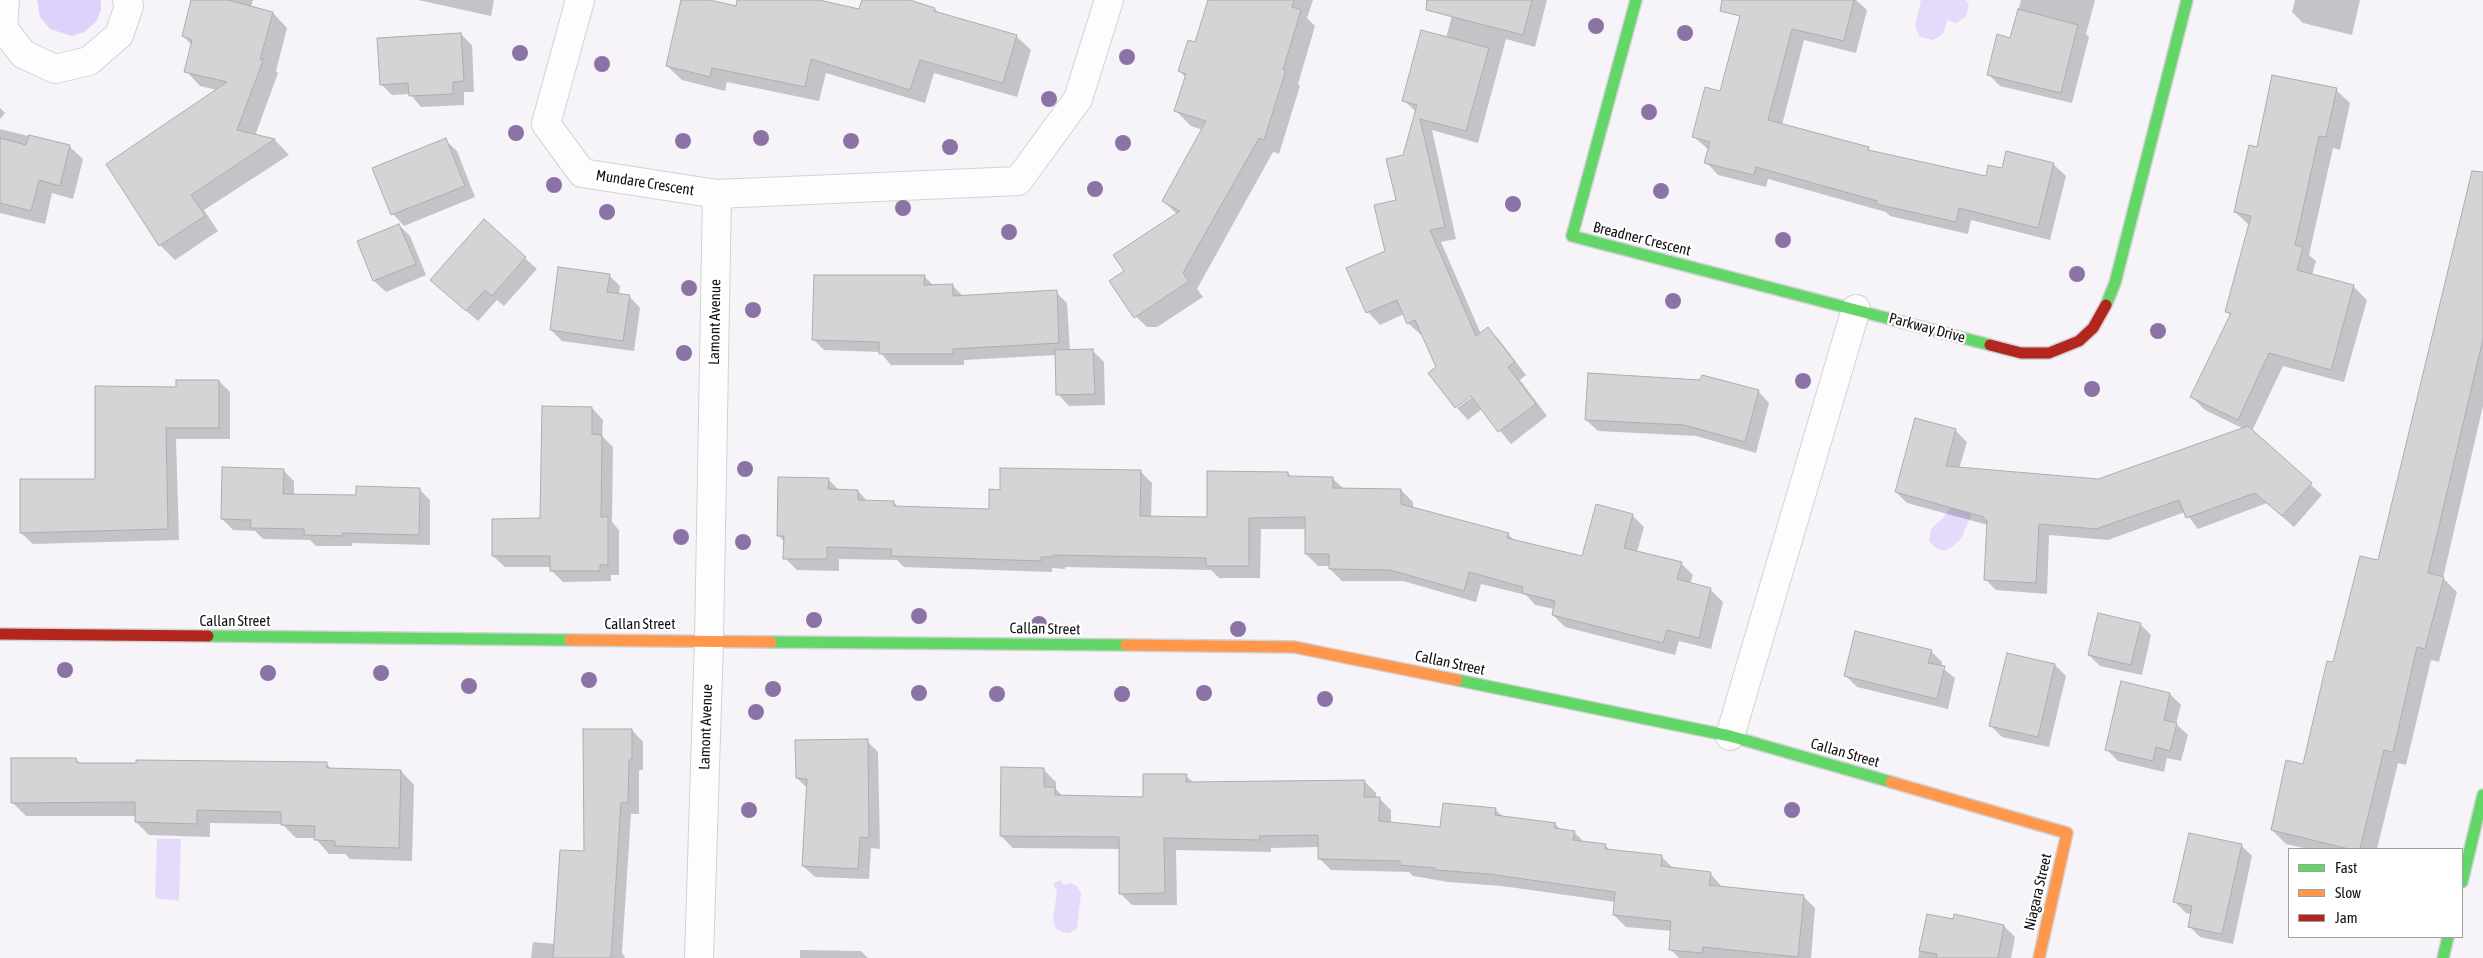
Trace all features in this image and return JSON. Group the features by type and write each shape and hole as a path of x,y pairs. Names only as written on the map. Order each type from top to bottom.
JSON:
{"street":[{"path":"5,0 3,28 23,54 56,69 88,61 119,36 129,6 127,0"},
{"name":"Mundare Crescent","path":"580,0 546,124 582,173 717,194"},
{"path":"717,194 1018,181 1078,99 1109,0"},
{"name":"Breadner Crescent","path":"1636,0 1572,236 1856,309"},
{"name":"Parkway Drive","path":"1856,309 2021,353 2049,353 2079,341 2093,328 2115,283 2187,0"},
{"name":"Lamont Avenue","path":"699,958 709,640 717,194"},
{"path":"1730,736 1856,309"},
{"name":"Callan Street","path":"0,634 1294,647 1730,736 2067,833"},
{"path":"2463,878 2483,795"},
{"name":"Niagara Street","path":"2039,958 2067,833"},
{"path":"2443,958 2448,938"}],"shaded area":[{"path":"37,0 101,0 101,10 96,22 84,32 71,36 50,29 40,17"},
{"path":"1921,0 1966,0 1969,5 1966,16 1956,23 1947,20 1943,34 1933,40 1920,37 1915,26"},
{"path":"1961,504 1969,507 1971,516 1961,539 1944,551 1936,548 1929,541 1931,529 1943,518 1950,508"},
{"path":"157,839 181,839 179,901 155,898"},
{"path":"1060,880 1064,885 1070,883 1077,886 1081,893 1077,929 1069,933 1062,932 1056,928 1053,921 1057,891 1053,884"}],"building":[{"path":"191,0 228,0 273,12 260,60 264,58 237,130 275,139 191,195 205,216 159,246 106,164 227,82 184,72 192,40 182,36"},
{"path":"681,0 710,0 736,6 737,0 819,0 859,9 862,0 910,0 935,8 934,11 1017,35 1003,83 920,60 910,90 811,59 805,87 712,68 710,77 666,66"},
{"path":"1208,0 1294,0 1292,7 1301,10 1283,70 1286,70 1264,140 1259,138 1183,273 1189,281 1134,318 1109,281 1124,271 1113,255 1180,211 1162,201 1206,121 1174,111 1186,74 1178,71 1188,40 1195,42"},
{"path":"1427,0 1532,0 1523,35 1426,10"},
{"path":"1722,0 1854,0 1844,41 1792,29 1768,120 1869,147 1868,150 1986,176 1988,165 2002,168 2006,151 2054,163 2038,228 1959,208 1956,222 1876,204 1877,201 1756,167 1754,175 1704,163 1710,142 1692,137 1705,87 1720,91 1740,16 1720,11"},
{"path":"2018,9 2078,25 2061,93 1987,75 1997,34 2010,38"},
{"path":"1421,30 1489,48 1466,131 1420,119 1445,227 1430,230 1476,336 1488,327 1515,362 1508,367 1536,404 1498,432 1471,396 1455,408 1428,373 1436,367 1415,320 1407,324 1397,300 1366,313 1346,268 1385,251 1374,205 1396,200 1386,159 1403,155 1417,105 1402,101"},
{"path":"461,33 464,81 453,82 453,94 409,96 408,83 380,85 377,38"},
{"path":"2272,75 2337,88 2326,137 2319,136 2295,245 2303,247 2297,270 2354,285 2331,370 2269,353 2238,420 2190,397 2231,313 2225,312 2251,216 2234,212 2249,145 2257,147"},
{"path":"29,135 70,145 60,186 39,180 31,211 0,203 0,138 26,145"},
{"path":"446,138 465,186 391,215 372,168"},
{"path":"2472,171 2483,172 2483,339 2428,573 2444,577 2425,649 2417,647 2393,752 2384,750 2360,848 2345,848 2271,830 2286,760 2303,764 2327,661 2333,662 2360,556 2378,560"},
{"path":"484,219 526,257 492,296 485,290 466,311 430,280"},
{"path":"399,224 416,264 373,281 357,241"},
{"path":"558,267 610,274 607,292 630,295 623,341 550,330"},
{"path":"814,275 925,275 924,285 953,284 953,296 1057,290 1059,343 953,349 953,354 879,354 879,342 812,340"},
{"path":"1093,349 1095,394 1056,395 1055,350"},
{"path":"1588,373 1700,380 1702,375 1759,390 1745,442 1684,425 1585,420"},
{"path":"176,380 219,380 219,428 166,428 168,529 20,533 20,479 95,479 95,386 176,387"},
{"path":"542,406 592,407 592,434 602,435 601,517 608,517 608,565 600,565 600,571 550,571 550,556 492,556 492,519 540,518"},
{"path":"1915,418 1956,429 1946,466 2098,479 2248,426 2312,483 2282,516 2255,493 2186,518 2179,500 2096,529 2039,524 2036,583 1984,580 1987,520 1984,520 1984,517 1895,492"},
{"path":"222,467 284,469 283,494 356,495 356,486 420,488 419,535 342,533 342,536 304,535 304,529 250,528 251,520 221,519"},
{"path":"1000,468 1141,470 1140,516 1207,517 1207,471 1288,472 1288,476 1333,477 1333,488 1401,489 1401,504 1509,533 1507,538 1582,556 1596,504 1633,514 1624,548 1682,562 1677,579 1711,588 1699,638 1667,630 1663,643 1552,615 1555,601 1522,593 1523,587 1469,572 1464,591 1390,570 1329,569 1329,554 1305,554 1305,517 1249,518 1249,566 1206,566 1206,558 1053,555 1053,557 1041,557 1041,561 891,556 892,549 827,547 827,559 783,559 784,536 777,536 778,477 829,478 828,489 858,490 858,500 894,501 894,506 989,509 989,489 1000,490"},
{"path":"2098,613 2141,623 2131,665 2088,655"},
{"path":"1855,631 1932,650 1928,663 1945,666 1937,699 1844,676"},
{"path":"2007,653 2055,664 2038,737 1989,726"},
{"path":"2121,681 2170,693 2164,720 2177,723 2170,751 2156,747 2153,761 2105,750"},
{"path":"583,729 632,729 632,760 629,760 628,803 621,803 611,958 553,958 560,850 584,851"},
{"path":"868,739 869,838 860,837 858,869 802,866 807,779 796,778 795,740"},
{"path":"11,758 76,758 77,763 136,763 136,760 327,762 327,768 401,770 399,848 335,846 335,841 314,840 315,826 281,825 281,812 197,810 197,824 135,822 135,802 11,803"},
{"path":"1001,767 1044,768 1044,787 1055,787 1055,795 1143,797 1143,774 1187,774 1186,782 1365,780 1364,797 1380,797 1379,821 1440,827 1443,803 1496,808 1495,815 1556,823 1554,828 1575,831 1573,840 1606,844 1605,849 1662,855 1661,866 1711,872 1709,885 1804,895 1798,957 1703,947 1702,953 1669,950 1671,921 1613,915 1615,892 1489,874 1400,865 1400,861 1318,859 1318,835 1259,836 1260,840 1164,838 1165,893 1119,894 1119,837 1000,836"},
{"path":"2189,833 2242,844 2222,934 2188,927 2192,906 2173,902"},
{"path":"1927,914 1953,919 1954,914 2004,925 1998,958 1936,958 1937,954 1919,951"}],"traffic: fast":[{"path":"1636,0 1572,236 1990,345"},
{"path":"2106,305 2115,283 2187,0"},
{"path":"208,636 570,640"},
{"path":"771,642 1126,645"},
{"path":"1457,680 1730,736 1891,782"},
{"path":"2463,878 2483,795"},
{"path":"2443,958 2448,938"}],"traffic: slow":[{"path":"570,640 771,642"},
{"path":"1126,645 1294,647 1457,680"},
{"path":"1891,782 2067,833 2039,958"}],"traffic: jam":[{"path":"1990,345 2021,353 2049,353 2079,341 2093,328 2106,305"},
{"path":"0,634 208,636"}]}
